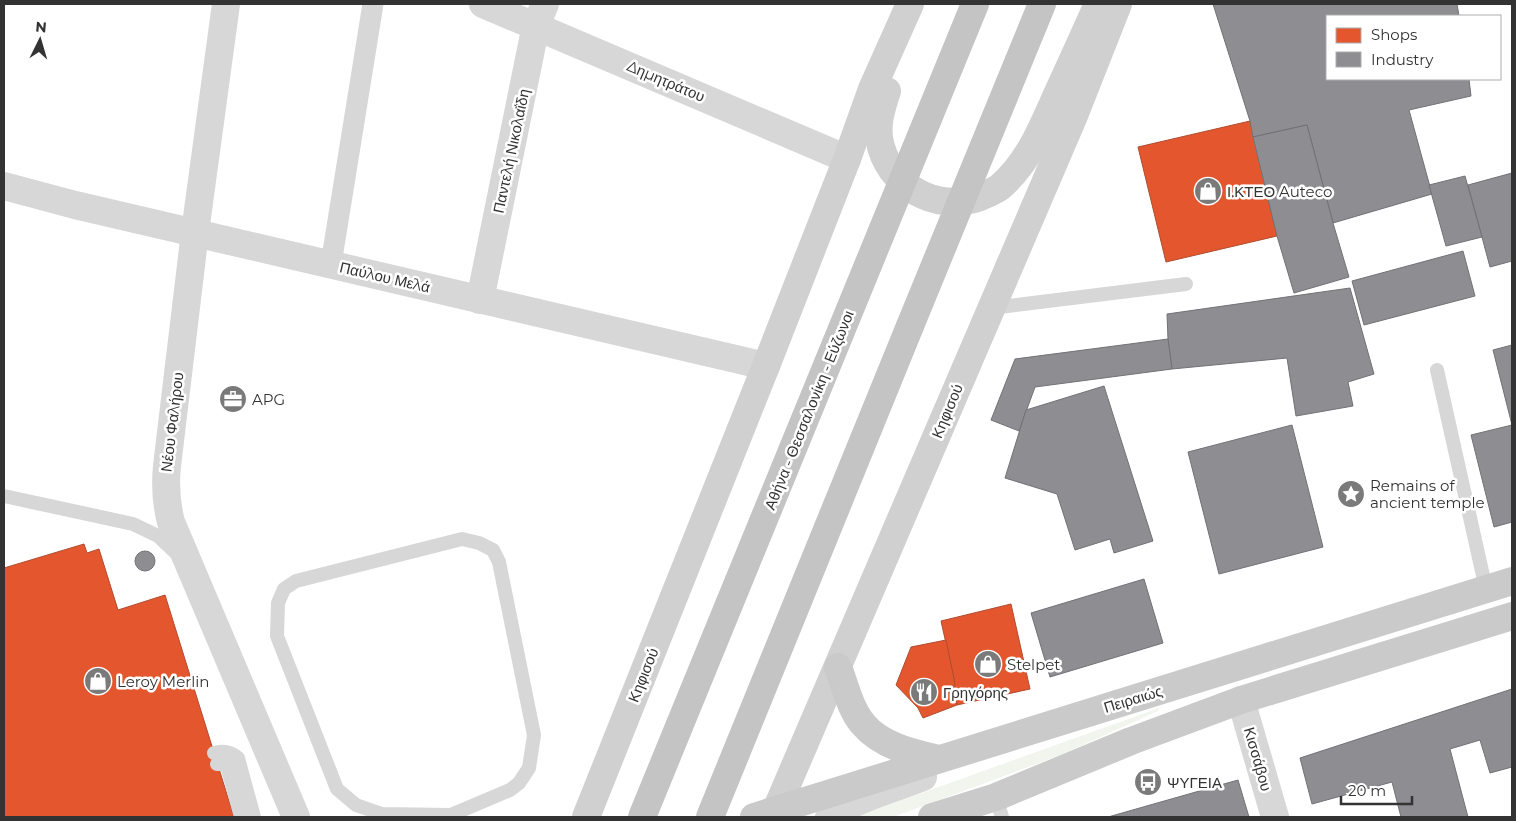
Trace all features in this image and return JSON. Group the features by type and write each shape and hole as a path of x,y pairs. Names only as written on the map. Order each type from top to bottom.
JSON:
{"highway":[{"name":"Αθήνα - Θεσσαλονίκη - Εύζωνοι","path":"642,817 975,4"},
{"path":"710,817 1042,4"}],"main road":[{"path":"912,4 878,120 881,146 890,168 906,186 926,197 952,203 977,199 999,188 1016,170 1033,147 1098,4"},
{"name":"Κηφισού","path":"586,817 766,366 847,159 872,89 912,4"},
{"name":"Κηφισού","path":"768,815 838,667 1073,118 1118,4"},
{"name":"Πειραιώς","path":"768,815 1512,581"},
{"path":"940,816 999,807 1131,741 1241,700 1512,616"},
{"path":"838,667 855,712 862,724 873,734 899,747 939,760"}],"street":[{"name":"Νέου Φαλήρου","path":"226,4 195,232 165,486 166,503 170,522 208,607 296,817"},
{"path":"331,264 373,4"},
{"name":"Δημητράτου","path":"484,4 541,15 847,159"},
{"name":"Παντελή Νικολαΐδη","path":"480,300 541,15"},
{"name":"Παύλου Μελά","path":"4,186 75,205 766,366"},
{"name":"Κισσάβου","path":"1241,700 1275,817"},
{"path":"829,817 866,797 924,776 939,760"}],"lane":[{"path":"992,308 1186,284"},
{"path":"1437,370 1486,589"},
{"path":"4,496 133,524 158,536 188,564"},
{"path":"462,539 479,543 493,550 499,562 534,735 533,751 529,768 519,783 510,790 452,816 382,814 356,805 337,789 277,636 278,603 284,589 296,581 462,539"},
{"path":"241,817 228,766 216,759 226,752 232,753 238,758 254,817"}],"shaded area":[{"path":"1159,708 1158,711 1063,754 893,817 855,817"}],"building: Shops":[{"name":"Ι.ΚΤΕΟ Auteco","path":"1250,121 1277,236 1166,262 1138,147"},
{"name":"Leroy Merlin","path":"84,544 87,553 99,549 118,610 165,595 234,817 4,817 4,568"},
{"name":"Stelpet","path":"1011,604 1030,689 957,705 954,679 941,621"},
{"path":"946,640 957,705 923,718 918,708 896,685 911,647"}],"building: Industry":[{"path":"1213,4 1457,4 1459,15 1326,15 1326,80 1469,80 1471,96 1409,110 1432,194 1333,223 1307,125 1253,137 1250,121"},
{"path":"1307,125 1349,277 1294,293 1277,236 1253,137"},
{"path":"1512,173 1512,261 1490,267 1468,185"},
{"path":"1465,176 1482,237 1446,246 1429,185"},
{"path":"1463,251 1475,296 1364,325 1352,281"},
{"path":"1350,288 1374,374 1348,382 1353,406 1296,416 1287,358 1172,369 1167,314"},
{"path":"1168,339 1172,369 1035,387 1019,431 991,420 1015,359"},
{"path":"1512,345 1512,425 1493,350"},
{"path":"1104,386 1153,541 1114,553 1110,539 1075,550 1057,494 1005,478 1026,410"},
{"path":"1292,425 1323,547 1219,574 1188,452"},
{"path":"1512,425 1512,522 1494,527 1471,435"},
{"path":"145,551 152,554 155,561 152,568 145,571 138,568 135,561 138,554"},
{"path":"1144,579 1163,643 1050,677 1031,613"},
{"path":"1512,689 1512,767 1490,773 1480,740 1450,749 1468,817 1401,817 1392,782 1312,804 1300,758"},
{"path":"1238,780 1249,817 1108,817"}],"place":[{"name":"Ι.ΚΤΕΟ Auteco","path":"1208,191"},
{"name":"APG","path":"233,399"},
{"name":"Remains of ancient temple","path":"1351,494"},
{"name":"Stelpet","path":"988,664"},
{"name":"Leroy Merlin","path":"98,681"},
{"name":"Γρηγόρης","path":"924,692"},
{"name":"ΨΥΓΕΙΑ","path":"1148,782"}]}
